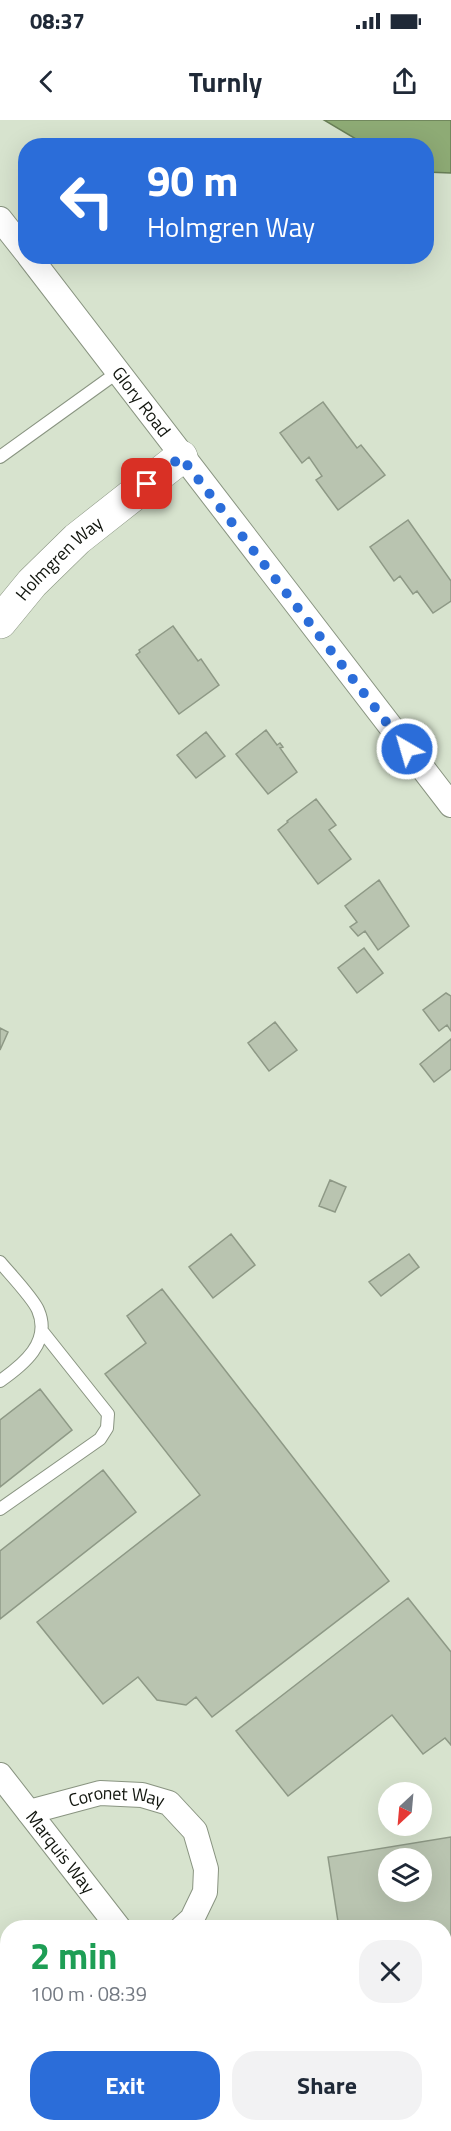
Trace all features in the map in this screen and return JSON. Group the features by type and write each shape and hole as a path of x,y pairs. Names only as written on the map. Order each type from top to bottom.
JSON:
{"street":[{"path":"0,219 18,242"},
{"name":"Glory Road","path":"35,264 181,457 451,805"},
{"name":"Holmgren Way","path":"0,622 32,583 77,539 181,457"},
{"name":"Marquis Way","path":"0,1775 113,1920"},
{"name":"Coronet Way","path":"29,1812 100,1793 142,1795 169,1803 195,1832 206,1869 205,1892 191,1920"}],"lane":[{"path":"0,457 118,372"},
{"path":"0,1262 38,1310 42,1331 108,1414 107,1428 100,1439 0,1509"},
{"path":"0,1381 23,1365 37,1347 42,1331"}],"shaded area":[{"path":"324,120 451,120 451,173 434,172 434,138 354,138"}],"building":[{"path":"323,402 357,448 361,445 385,475 338,510 316,480 322,476 309,457 302,463 280,433"},
{"path":"408,520 451,581 451,601 433,613 417,591 413,594 400,576 394,581 370,547"},
{"path":"173,626 198,661 201,659 219,685 179,714 136,655 140,652 139,650"},
{"path":"266,730 277,745 280,743 283,747 280,748 297,772 268,794 236,754"},
{"path":"206,732 225,756 196,778 177,755"},
{"path":"316,799 336,825 329,830 351,859 318,884 278,830"},
{"path":"379,880 409,926 378,950 365,931 358,936 350,927 357,922 345,906"},
{"path":"364,948 383,973 357,993 338,968"},
{"path":"446,993 451,996 451,1031 447,1025 439,1031 423,1010"},
{"path":"275,1022 297,1050 269,1071 248,1043"},
{"path":"0,1028 8,1032 0,1050"},
{"path":"451,1039 451,1069 434,1082 420,1064"},
{"path":"330,1180 346,1187 335,1212 319,1206"},
{"path":"231,1234 255,1265 213,1298 189,1267"},
{"path":"409,1254 419,1267 381,1296 369,1282"},
{"path":"162,1289 389,1581 212,1717 196,1697 186,1705 157,1700 138,1677 103,1704 37,1622 200,1495 105,1374 146,1343 127,1316"},
{"path":"40,1389 72,1430 0,1487 0,1420"},
{"path":"103,1470 136,1512 0,1619 0,1551"},
{"path":"408,1598 451,1652 451,1745 445,1738 423,1754 392,1715 288,1796 236,1731"},
{"path":"451,1837 451,1920 338,1920 328,1857 378,1849 378,1902 432,1902 432,1848 383,1848"}],"route":[{"path":"147,484 181,457 407,749"}]}
